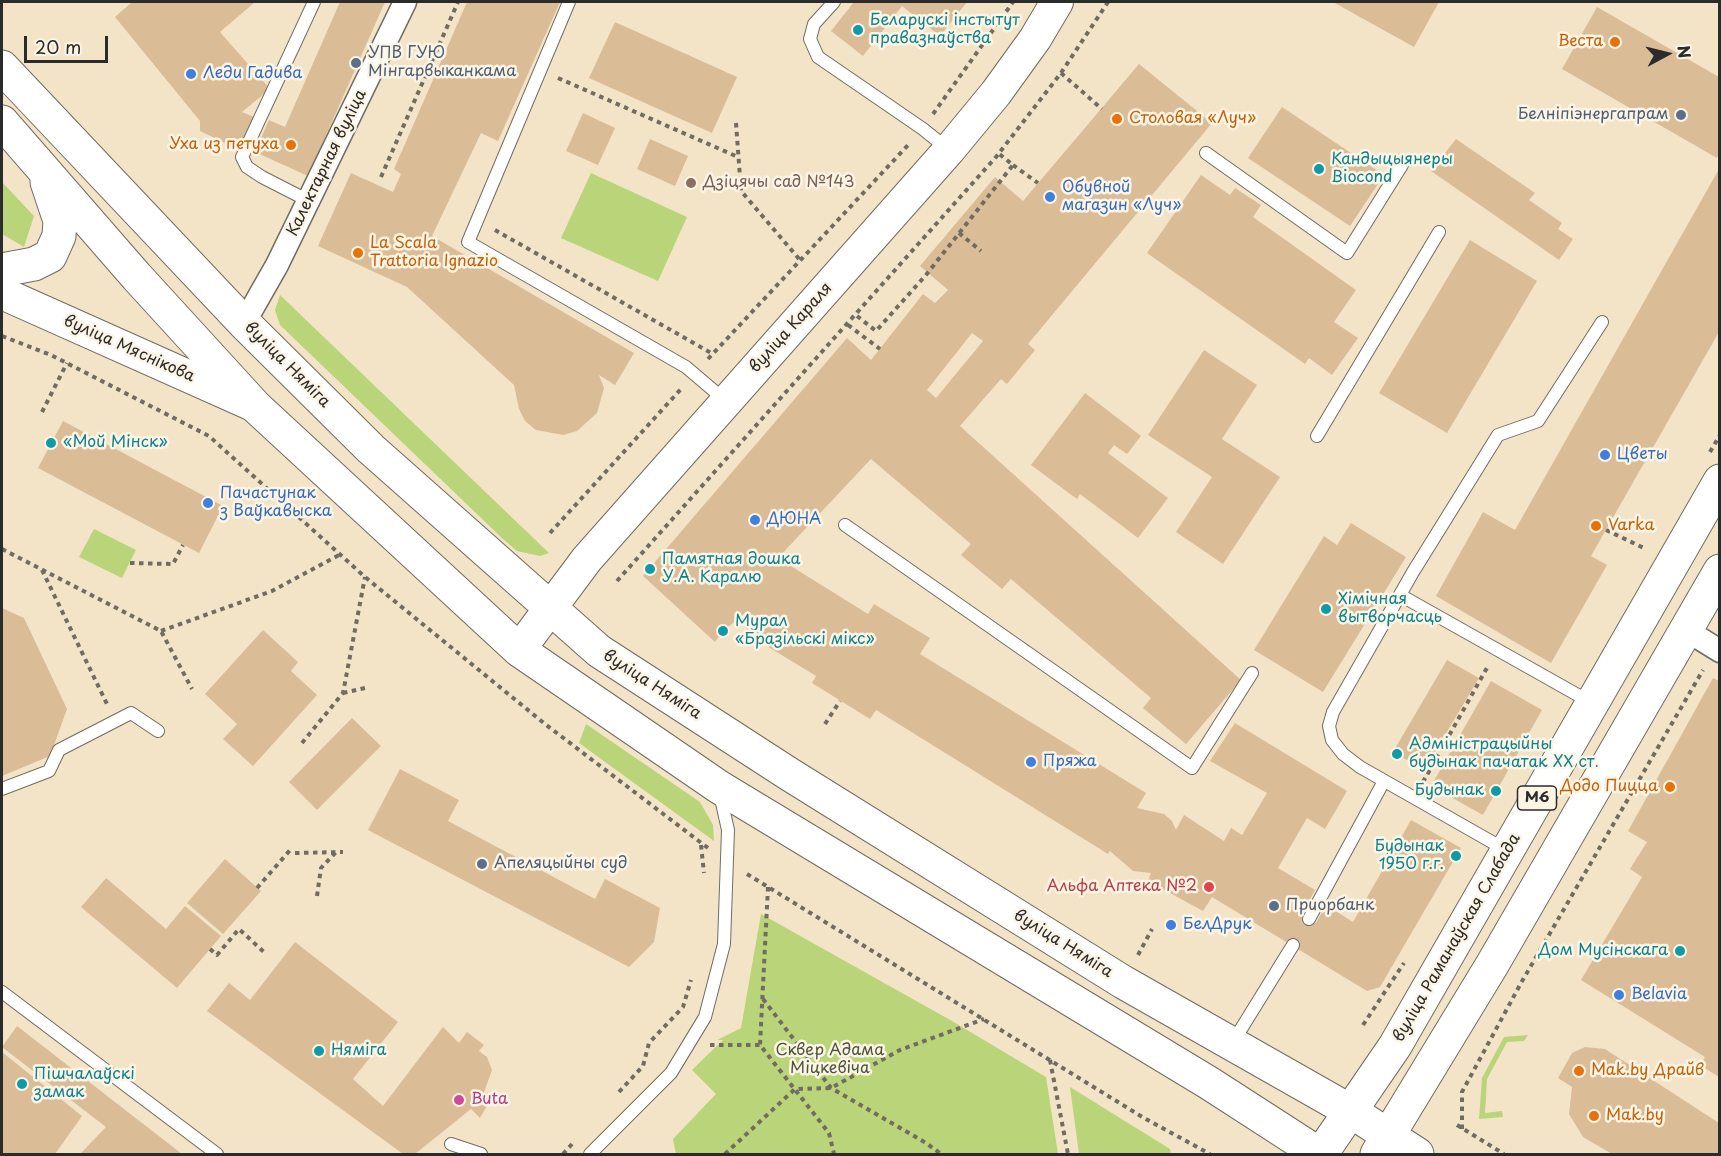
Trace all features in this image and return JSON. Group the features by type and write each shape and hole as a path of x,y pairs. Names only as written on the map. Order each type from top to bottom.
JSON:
{"main road":[{"name":"вуліца Караля","path":"519,650 587,559 949,150 996,93 1035,39 1057,2"},
{"name":"вуліца Няміга","path":"2,67 243,322 370,449 599,651 789,774 1122,982 1352,1113 1383,1145 1417,1155"},
{"path":"2,122 137,277 255,406 519,650 719,787 1209,1083 1320,1155"},
{"path":"2,270 34,264 50,256 59,236 60,221 42,166"},
{"name":"вуліца Мяснікова","path":"2,294 255,406"},
{"name":"вуліца Раманаўская Слабада","path":"1352,1113 1395,1046 1719,481"},
{"name":"М6","path":"1383,1145 1492,965 1719,571"},
{"name":"М6","path":"1320,1155 1352,1113"}],"street":[{"name":"Калектарная вуліца","path":"243,322 277,266 405,2"},
{"path":"1686,630 1717,649"}],"lane":[{"path":"309,201 262,177 247,167 242,157 314,2"},
{"path":"569,2 468,242 686,367 726,401"},
{"path":"834,2 814,24 810,39 818,57 923,129 949,150"},
{"path":"1206,153 1347,254 1402,165"},
{"path":"1317,436 1439,232"},
{"path":"1507,850 1384,781 1343,754 1332,740 1329,726 1333,712 1400,595 1498,435 1538,421 1602,322"},
{"path":"845,525 1192,768 1252,673"},
{"path":"1400,595 1592,703"},
{"path":"2,789 49,771 59,750 131,714 158,731"},
{"path":"1309,919 1384,781"},
{"path":"590,1155 671,1073 705,1017 724,944 728,830 719,787"},
{"path":"1231,1046 1293,945"},
{"path":"2,992 217,1155"},
{"path":"451,1144 481,1155"}],"path":[{"path":"381,177 458,2"},
{"path":"550,533 923,129 1014,2"},
{"path":"617,581 857,316 999,153 1061,73 1108,2"},
{"path":"1061,73 1102,109"},
{"path":"554,76 738,157"},
{"path":"736,123 741,191 800,260"},
{"path":"999,153 1038,183"},
{"path":"857,316 876,332 1013,165"},
{"path":"486,225 713,354"},
{"path":"959,233 981,251"},
{"path":"848,325 880,349"},
{"path":"2,336 67,363 209,436 365,577 545,724 701,844 1210,1155"},
{"path":"42,412 67,363"},
{"path":"1606,530 1652,552"},
{"path":"130,563 173,564 183,545"},
{"path":"2,549 161,631 192,689"},
{"path":"161,631 272,591 341,554"},
{"path":"42,570 116,721"},
{"path":"302,743 343,693 365,577"},
{"path":"1414,798 1497,649"},
{"path":"1462,1129 1462,1092 1521,983 1717,649"},
{"path":"343,693 365,688"},
{"path":"825,724 840,701"},
{"path":"701,844 705,877"},
{"path":"257,888 291,849"},
{"path":"319,852 327,862"},
{"path":"317,896 321,868 336,852"},
{"path":"295,853 343,852"},
{"path":"768,887 760,1045 829,1133 834,1155"},
{"path":"210,949 217,955 239,930 266,954"},
{"path":"614,1098 643,1066 649,1043 683,1007 693,976"},
{"path":"762,998 831,1089 927,1143 940,1155"},
{"path":"725,1155 795,1089 831,1089 900,1050 984,1019"},
{"path":"687,1045 760,1045"},
{"path":"1050,1059 1068,1155"},
{"path":"1457,1095 1462,1092"},
{"path":"1457,1125 1504,1155"},
{"path":"563,1155 577,1138"}],"green space":[{"path":"591,173 687,217 658,281 561,238"},
{"path":"2,182 34,216 24,247 2,234"},
{"path":"280,295 549,553 540,556 517,551 503,539 280,325 275,310"},
{"path":"94,529 136,550 122,578 79,557"},
{"path":"586,724 700,802 713,825 714,841 579,743"},
{"name":"Сквер Адама Міцкевіча","path":"761,914 952,1021 1046,1077 1058,1154 676,1154 673,1139 716,1094 692,1070 723,1040 717,1040 741,1028"},
{"path":"1528,1035 1524,1041 1507,1042 1487,1079 1485,1113 1502,1111 1503,1117 1479,1119 1482,1078 1504,1037"},
{"path":"1070,1087 1170,1149 1171,1154 1079,1154"}],"building":[{"path":"132,2 255,2 220,32 270,89 242,112 254,117 238,149 200,131 200,121 115,17"},
{"path":"340,2 385,2 308,176 255,152 269,120 285,127"},
{"path":"467,2 560,2 498,141 481,133 432,236 634,353 615,385 599,375 604,388 597,413 577,431 563,435 536,430 525,421 519,409 514,385 407,287 318,246 351,173 393,192 401,174 394,169"},
{"name":"Беларускі інстытут правазнаўства","path":"854,2 967,2 940,36 902,6 863,56 831,31"},
{"path":"1333,2 1439,2 1414,47"},
{"name":"Белніпіэнергапрам","path":"1597,7 1719,77 1719,153 1717,158 1562,69"},
{"path":"615,22 737,77 712,133 589,78"},
{"path":"1139,64 1212,123 1028,344 1035,350 1007,384 1001,379 960,426 1241,680 1186,744 1143,708 1151,698 1011,579 1002,589 961,555 971,544 871,459 778,558 868,614 874,604 930,638 920,654 1146,793 1137,808 1164,814 1172,821 1176,830 1184,815 1224,841 1231,828 1242,835 1267,793 1210,761 1235,723 1347,791 1325,829 1307,818 1278,868 1315,890 1302,914 1316,923 1326,905 1353,922 1411,820 1461,848 1380,987 1367,991 1212,897 1203,911 1148,881 1151,873 1133,871 1110,851 1108,854 876,710 870,719 812,683 816,676 744,632 752,618 745,613 723,631 715,642 643,576 847,338 871,360 923,294 935,303 948,290 920,266 995,177 1023,201","holes":["972,333 983,341 936,398 927,390"]},
{"name":"Кандыцыянеры Biocond","path":"1282,107 1384,175 1350,226 1248,158"},
{"path":"583,113 615,128 598,165 566,151"},
{"path":"650,139 688,156 675,186 637,169"},
{"path":"1456,139 1535,193 1529,200 1562,223 1558,229 1573,239 1559,260 1431,171"},
{"path":"1719,169 1719,332 1591,556 1607,565 1551,663 1436,596 1483,512 1515,530"},
{"path":"1201,175 1230,195 1235,188 1261,205 1253,217 1356,290 1334,322 1358,338 1332,375 1309,358 1305,364 1147,253"},
{"path":"1470,240 1537,281 1447,433 1379,393"},
{"path":"1204,350 1257,385 1222,439 1280,477 1223,564 1176,532 1212,477 1148,435"},
{"path":"1085,393 1141,436 1127,454 1114,445 1108,453 1168,498 1138,538 1080,494 1077,499 1031,465"},
{"path":"63,421 223,506 199,553 38,468"},
{"name":"Хімічная вытворчасць","path":"1351,523 1406,557 1323,692 1254,650 1324,536 1337,545"},
{"path":"2,608 24,618 67,709 50,756 2,776"},
{"path":"263,630 298,662 291,671 317,695 253,766 223,739 237,724 205,694"},
{"path":"1447,660 1479,678 1424,770 1393,752"},
{"path":"1713,678 1719,681 1719,1077 1700,1065 1705,1057 1581,980 1642,877 1630,869 1647,842 1628,831"},
{"path":"1491,681 1542,710 1483,815 1431,786"},
{"path":"352,718 381,746 317,810 289,782"},
{"name":"Апеляцыйны суд","path":"400,769 459,800 448,821 595,899 605,879 660,908 654,942 629,967 368,830"},
{"path":"225,859 261,891 223,934 187,903"},
{"path":"106,878 166,929 185,906 221,936 177,988 81,907"},
{"name":"Няміга","path":"295,942 398,1022 353,1079 383,1106 443,1027 459,1043 467,1032 484,1045 479,1051 487,1057 492,1070 484,1092 493,1095 480,1118 471,1109 415,1154 403,1154 207,1011 229,983 250,1000"},
{"path":"17,1026 182,1154 80,1154 106,1127 2,1047"},
{"path":"1585,1047 1605,1049 1719,1123 1719,1154 1612,1154 1583,1137 1569,1114 1572,1087 1558,1078 1572,1053"},
{"name":"Пішчалаўскі замак","path":"2,1052 82,1116 55,1154 2,1154"}],"place":[{"name":"Беларускі інстытут правазнаўства","path":"858,30"},
{"name":"Веста","path":"1615,42"},
{"name":"УПВ ГУЮ Мінгарвыканкама","path":"356,63"},
{"name":"Леди Гадива","path":"191,74"},
{"name":"Белніпіэнергапрам","path":"1681,115"},
{"name":"Столовая «Луч»","path":"1117,119"},
{"name":"Уха из петуха","path":"291,145"},
{"name":"Кандыцыянеры Biocond","path":"1319,169"},
{"name":"Дзіцячы сад №143","path":"691,183"},
{"name":"Обувной магазин «Луч»","path":"1050,197"},
{"name":"La Scala Trattoria Ignazio","path":"358,253"},
{"name":"«Мой Мінск»","path":"51,443"},
{"name":"Цветы","path":"1605,455"},
{"name":"Пачастунак з Ваўкавыска","path":"208,503"},
{"name":"ДЮНА","path":"755,520"},
{"name":"Varka","path":"1596,526"},
{"name":"Памятная дошка У.А. Каралю","path":"650,569"},
{"name":"Хімічная вытворчасць","path":"1326,609"},
{"name":"Мурал «Бразільскі мікс»","path":"723,631"},
{"name":"Адміністрацыйны будынак пачатак XX ст.","path":"1397,754"},
{"name":"Пряжа","path":"1031,762"},
{"name":"Додо Пицца","path":"1670,787"},
{"name":"Будынак","path":"1496,791"},
{"name":"Будынак 1950 г.г.","path":"1456,856"},
{"name":"Апеляцыйны суд","path":"482,864"},
{"name":"Альфа Аптека №2","path":"1209,887"},
{"name":"Приорбанк","path":"1274,906"},
{"name":"БелДрук","path":"1171,925"},
{"name":"Дом Мусінскага","path":"1680,951"},
{"name":"Belavia","path":"1619,995"},
{"name":"Няміга","path":"319,1051"},
{"name":"Маk.by Драйв","path":"1579,1071"},
{"name":"Пішчалаўскі замак","path":"22,1084"},
{"name":"Buta","path":"459,1100"},
{"name":"Mak.by","path":"1594,1116"}]}
